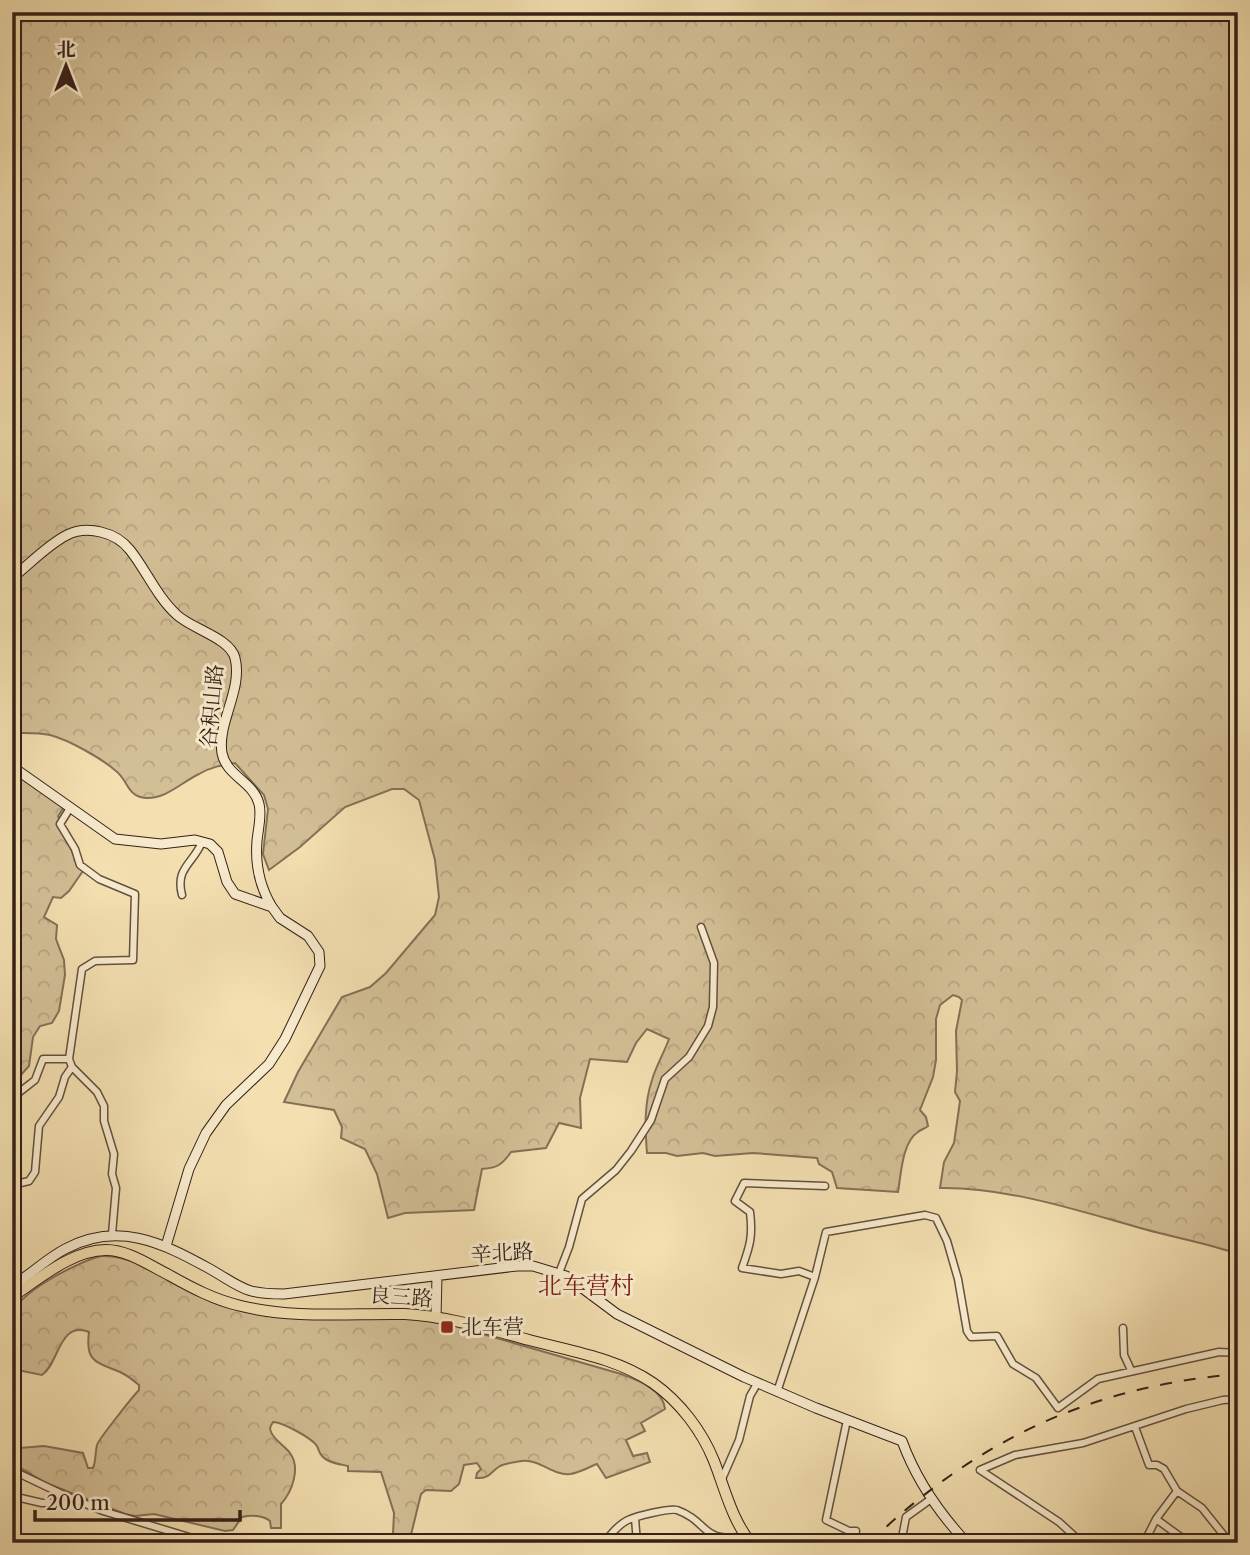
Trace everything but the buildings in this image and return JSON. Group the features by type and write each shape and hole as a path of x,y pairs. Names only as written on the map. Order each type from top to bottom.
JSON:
{"main road":[{"name":"良三路","path":"12,1297 81,1255 115,1250 144,1262 209,1297 244,1307 281,1312 408,1314 436,1318 607,1361 645,1378 666,1394 689,1418 713,1458 733,1512 748,1539"}],"street":[{"name":"谷积山路","path":"12,578 70,534 88,531 110,535 129,548 177,615 230,648 235,658 235,674 222,752 228,767 252,790 259,803 258,872 272,907"},
{"path":"12,771 17,770 115,839 161,844 195,840 210,844 218,852 227,882 235,894 272,907 280,918 308,936 320,956 320,967 293,1025 269,1064 226,1105 206,1133 189,1169 166,1246"},
{"path":"12,1185 29,1181 34,1172 39,1126 59,1097 71,1063 82,969 95,961 133,960 135,894 99,880 80,865 75,849 60,824 70,808"},
{"path":"182,895 179,883 184,867 198,852 202,842"},
{"path":"559,1273 582,1199 616,1170 631,1151 651,1120 665,1079 689,1057 708,1026 713,1007 714,963 701,927"},
{"path":"12,1098 35,1080 43,1059 71,1063 97,1091 104,1106 104,1121 114,1154 112,1174 116,1188 112,1234"},
{"path":"815,1277 799,1271 781,1274 742,1268 752,1241 750,1212 735,1201 744,1183 825,1186"},
{"path":"777,1392 815,1277 826,1232 888,1220 932,1216 936,1218 948,1245 958,1279 967,1331 971,1337 997,1336 1013,1364 1037,1378 1058,1408 1098,1379 1219,1352 1238,1353"},
{"name":"辛北路","path":"12,1286 64,1250 95,1237 112,1234 166,1246 237,1287 257,1293 284,1294 533,1266 559,1273 617,1314 757,1384 902,1441 931,1499 967,1543"},
{"path":"436,1318 437,1276"},
{"path":"1123,1328 1124,1355 1132,1370"},
{"path":"721,1481 739,1440 750,1396 757,1384"},
{"path":"1082,1543 1059,1522 980,1470 1015,1455 1083,1443 1186,1409 1223,1399 1238,1399"},
{"path":"847,1420 826,1520 849,1531 856,1531"},
{"path":"1135,1427 1146,1461 1164,1469 1177,1490 1202,1508 1230,1543"},
{"path":"12,1467 20,1474 80,1502 136,1523 209,1543"},
{"path":"1144,1543 1156,1519 1177,1490"},
{"path":"12,1496 42,1503 80,1502"},
{"path":"901,1543 906,1517 931,1499"},
{"path":"604,1543 627,1520 673,1508 690,1516 708,1533 726,1539 748,1539"},
{"path":"635,1518 637,1543"},
{"path":"1156,1519 1189,1543"}],"green space":[{"path":"12,12 1238,12 1238,1254 1043,1201 991,1191 940,1188 944,1162 954,1143 960,1101 955,1092 956,1031 962,1000 953,995 940,1005 936,1019 936,1060 933,1077 920,1110 926,1117 928,1126 918,1132 909,1143 903,1159 898,1192 837,1188 832,1172 819,1164 817,1158 753,1153 677,1156 647,1153 646,1107 654,1075 669,1039 647,1029 636,1043 627,1062 590,1059 580,1098 581,1128 559,1123 546,1148 511,1152 499,1165 482,1169 474,1210 405,1213 388,1218 377,1174 365,1149 341,1138 342,1127 334,1110 284,1102 298,1072 342,997 370,987 386,973 435,915 439,897 435,860 419,800 404,789 392,789 345,807 269,870 263,854 268,809 264,795 235,763 208,770 167,793 146,798 135,795 110,766 75,745 45,734 12,733"},
{"path":"12,772 66,804 58,816 75,859 85,868 69,891 61,898 53,897 44,917 57,925 56,939 64,960 65,975 59,1011 52,1023 40,1026 33,1037 29,1066 12,1085"},
{"path":"101,1256 135,1262 201,1297 234,1309 441,1322 621,1374 648,1386 663,1402 665,1409 641,1423 645,1431 626,1440 633,1456 647,1453 650,1462 606,1478 597,1464 564,1474 535,1462 522,1461 502,1465 481,1478 476,1478 481,1469 477,1463 464,1465 459,1484 451,1491 426,1490 421,1494 409,1543 385,1543 393,1534 394,1513 381,1472 348,1471 348,1466 334,1463 320,1454 317,1446 303,1435 273,1422 271,1432 290,1453 295,1466 292,1487 281,1504 281,1528 271,1528 270,1521 257,1516 242,1517 233,1530 225,1531 154,1514 125,1514 46,1483 12,1463 12,1443 20,1448 44,1446 83,1453 88,1468 93,1468 99,1441 139,1390 139,1385 128,1376 94,1360 89,1350 89,1332 79,1330 65,1337 48,1370 42,1375 12,1369 11,1321 17,1306 51,1279"}],"railway":[{"path":"869,1543 909,1507 951,1475 1038,1425 1133,1391 1238,1374"}],"place":[{"name":"北车营","path":"447,1327"}],"district":[{"name":"北车营村","path":"586,1286"}]}
